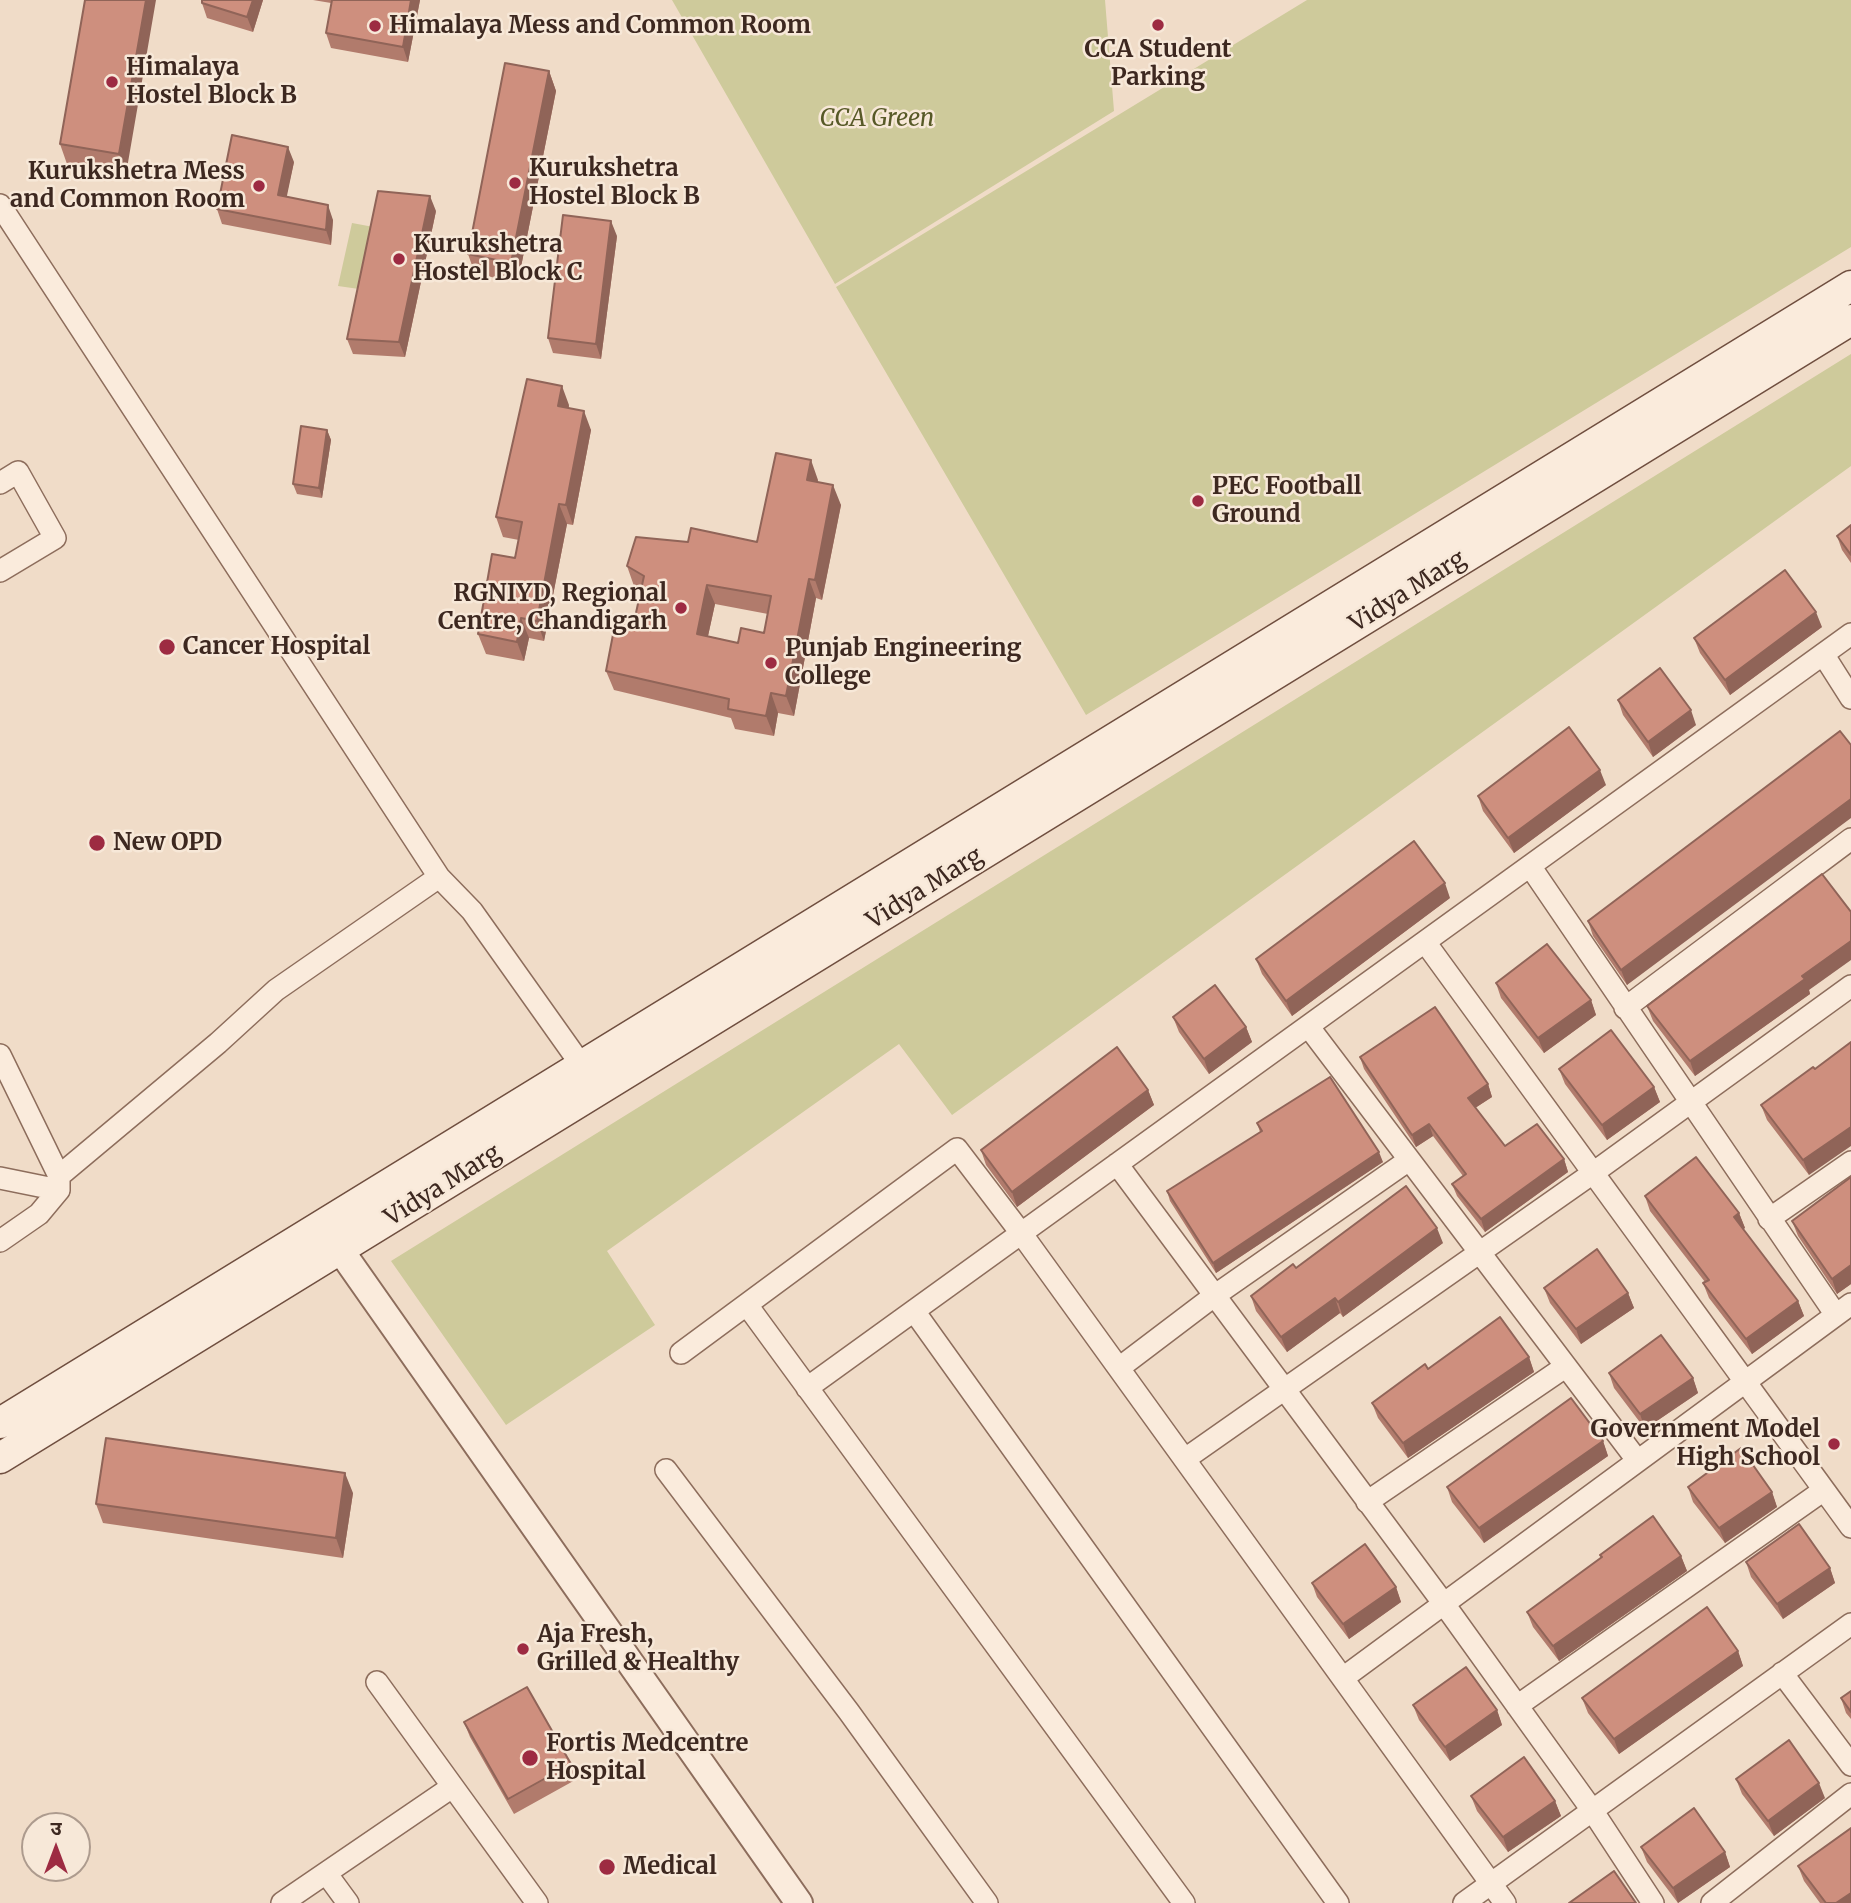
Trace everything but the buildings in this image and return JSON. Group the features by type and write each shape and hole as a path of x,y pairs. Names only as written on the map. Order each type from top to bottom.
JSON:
{"main road":[{"name":"Vidya Marg","path":"0,1458 582,1066 1851,286"},
{"name":"Vidya Marg","path":"0,1423 331,1237 1851,320"}],"street":[{"path":"0,205 439,877 472,911 582,1066"},
{"path":"0,483 18,472 55,538 0,571"},
{"path":"807,1388 1851,634"},
{"path":"1823,654 1851,698"},
{"path":"1625,1008 1851,839"},
{"path":"1343,1678 1843,1309 1769,1219 1530,866"},
{"path":"0,1241 39,1214 59,1183 276,990 439,877"},
{"path":"1425,942 1851,1527"},
{"path":"1185,1459 1593,1173 1851,986"},
{"path":"1308,1026 1637,1460"},
{"path":"2,1063 59,1183"},
{"path":"681,1353 957,1149 1021,1233 1505,1903"},
{"path":"1119,1368 1214,1296 1409,1160"},
{"path":"1769,1219 1851,1162"},
{"path":"1117,1164 1444,1604 1592,1810 1653,1903"},
{"path":"0,1178 59,1183"},
{"path":"331,1237 799,1903"},
{"path":"747,1305 1184,1903"},
{"path":"914,1311 1338,1903"},
{"path":"1367,1502 1565,1367"},
{"path":"666,1470 849,1712 986,1903"},
{"path":"1517,1706 1824,1490"},
{"path":"1464,1903 1851,1624"},
{"path":"1782,1673 1851,1765"},
{"path":"377,1682 537,1903"},
{"path":"282,1903 452,1787"},
{"path":"1712,1903 1851,1794"},
{"path":"326,1873 348,1903"}],"green space":[{"name":"CCA Green","path":"672,0 1105,0 1114,111 835,284"},
{"name":"PEC Football Ground","path":"1307,0 1851,0 1851,247 1086,715 836,287"},
{"path":"352,223 379,228 366,290 338,286"},
{"path":"1851,354 1851,466 952,1115 899,1044 607,1251 655,1325 506,1425 391,1261"}],"place":[{"name":"CCA Student Parking","path":"1158,25"},
{"name":"Himalaya Mess and Common Room","path":"375,26"},
{"name":"Himalaya Hostel Block B","path":"112,82"},
{"name":"Kurukshetra Hostel Block B","path":"515,183"},
{"name":"Kurukshetra Mess and Common Room","path":"259,186"},
{"name":"Kurukshetra Hostel Block C","path":"399,259"},
{"name":"PEC Football Ground","path":"1198,501"},
{"name":"RGNIYD, Regional Centre, Chandigarh","path":"681,608"},
{"name":"Cancer Hospital","path":"167,647"},
{"name":"Punjab Engineering College","path":"771,663"},
{"name":"New OPD","path":"97,843"},
{"name":"Government Model High School","path":"1834,1444"},
{"name":"Aja Fresh, Grilled & Healthy","path":"523,1649"},
{"name":"Fortis Medcentre Hospital","path":"530,1758"},
{"name":"Medical","path":"607,1867"}]}
